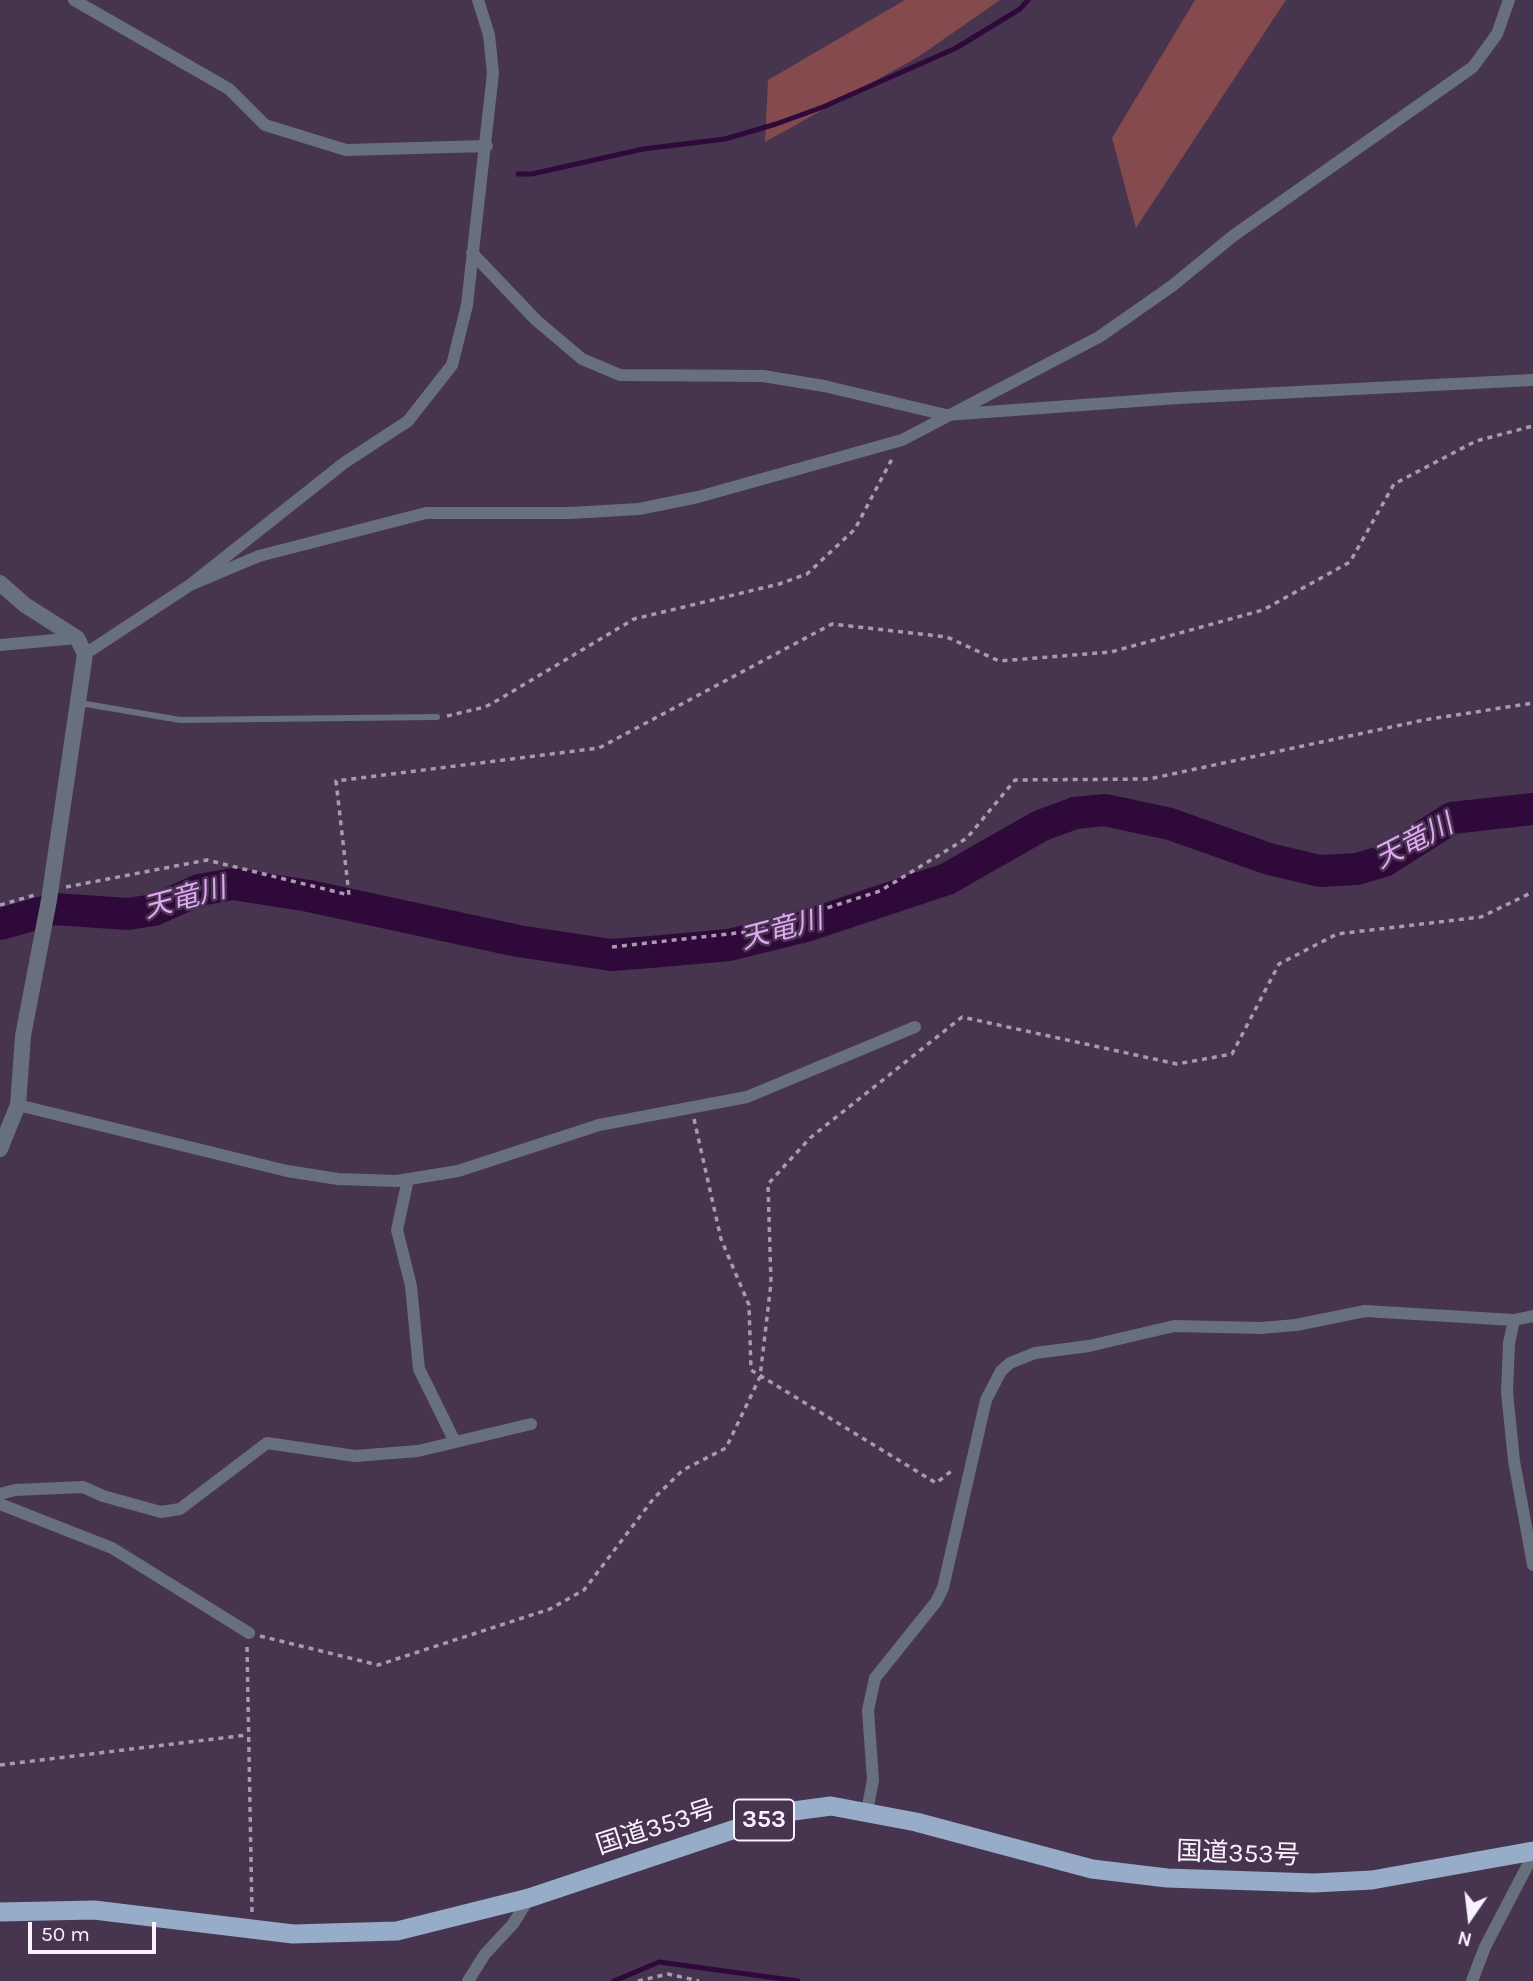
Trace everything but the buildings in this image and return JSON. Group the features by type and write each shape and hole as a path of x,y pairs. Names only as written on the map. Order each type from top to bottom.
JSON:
{"highway":[{"name":"国道353号","path":"0,1912 94,1910 293,1934 397,1931 529,1898 786,1812 831,1806 867,1811 1092,1870 1167,1878 1314,1883 1372,1880 1533,1853"}],"street":[{"path":"74,0 229,89 265,125 346,150 487,146"},
{"path":"85,654 190,585 344,463 408,421 452,365 467,305 494,73 489,35 478,0"},
{"path":"190,585 259,556 426,513 570,513 639,509 698,497 902,440 1099,337 1172,286 1233,236 1473,67 1497,34 1509,0"},
{"path":"472,253 537,320 582,359 620,375 763,376 824,386 947,415 1178,398 1533,380"},
{"path":"0,583 25,605 77,638 85,654 50,895 23,1035 18,1105 0,1149"},
{"path":"0,645 77,638"},
{"path":"18,1105 287,1171 338,1179 408,1179 458,1171 586,1129 690,1105 747,1097 915,1027"},
{"path":"408,1179 397,1230 411,1286 419,1369 455,1442"},
{"path":"867,1811 873,1780 868,1710 875,1678 936,1602 943,1588 986,1400 1001,1371 1010,1363 1035,1353 1089,1346 1174,1326 1261,1328 1297,1325 1365,1311 1514,1320 1533,1316"},
{"path":"1514,1320 1509,1343 1507,1392 1514,1461 1533,1565"},
{"path":"0,1494 15,1490 83,1487 103,1496 162,1512 180,1509 267,1443 355,1456 418,1451 531,1424"},
{"path":"0,1504 112,1548 249,1633"},
{"path":"1472,1981 1485,1947 1533,1853"},
{"path":"468,1981 485,1954 513,1924 529,1898"}],"lane":[{"path":"78,703 180,720 437,717"}],"path":[{"path":"0,905 207,860 349,895 336,781 599,748 832,624 947,637 999,661 1111,652 1263,610 1350,562 1394,484 1476,441 1533,426"},
{"path":"437,717 485,707 634,619 779,584 807,574 855,529 902,440"},
{"path":"612,947 755,930 880,891 967,838 1015,780 1149,779 1424,720 1533,703"},
{"path":"251,1931 253,1902 245,1658 249,1633 378,1664 550,1609 584,1590 654,1498 682,1469 726,1448 760,1377 771,1283 768,1184 810,1138 962,1017 1177,1064 1231,1054 1279,964 1337,934 1481,917 1533,892"},
{"path":"690,1105 703,1148 721,1239 749,1305 751,1370 936,1483 953,1470 958,1459"},
{"path":"0,1765 247,1735"},
{"path":"638,1981 668,1974 699,1981"}],"shaded area":[{"path":"905,0 1000,0 918,57 765,142 768,80"},
{"path":"1195,0 1286,0 1136,228 1112,138"}],"waterway":[{"path":"518,174 532,174 643,149 725,139 776,124 823,107 956,48 1020,9 1028,0"},
{"name":"天竜川","path":"0,924 54,909 128,914 154,910 199,890 233,884 309,896 518,941 611,955 651,952 729,945 806,926 947,879 1040,826 1075,813 1105,810 1170,824 1269,859 1320,871 1357,869 1384,861 1452,818 1533,809"},
{"path":"614,1981 659,1962 798,1981"}]}
